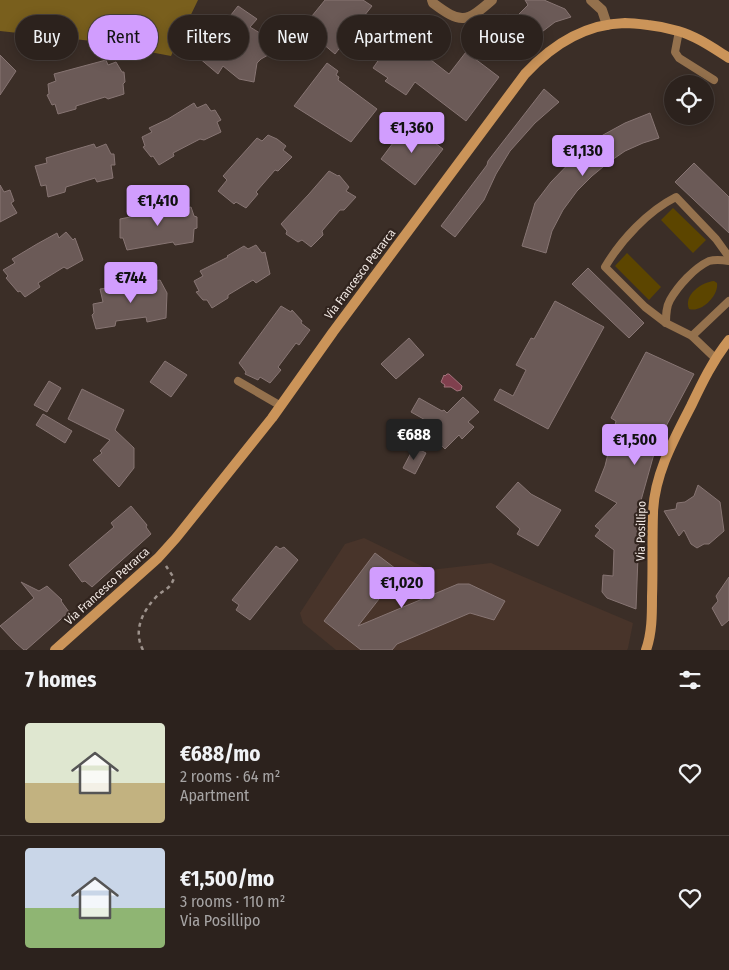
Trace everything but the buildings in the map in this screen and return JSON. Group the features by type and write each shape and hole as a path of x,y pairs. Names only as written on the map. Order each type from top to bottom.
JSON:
{"street":[{"path":"432,0 433,3 449,15 462,18 475,15 492,0"},
{"path":"591,0 602,10 607,24"},
{"name":"Via Francesco Petrarca","path":"56,650 158,558 176,538 281,406 333,332 525,74 540,58 559,44 582,33 607,24 626,23 679,31 697,39 729,58"},
{"name":"Via Posillipo","path":"646,650 652,621 653,511 659,477 674,440 715,358 729,340"}],"lane":[{"path":"679,31 675,52 678,58 706,75"},
{"path":"715,358 692,336 666,324 645,307 605,267 613,253 645,218 660,205 676,197 716,239 729,259"},
{"path":"666,324 666,311 669,301 687,279 696,270 710,261 729,259"},
{"path":"692,336 729,301"},
{"path":"238,381 281,406"}],"path":[{"path":"143,650 138,640 140,622 157,597 171,586 174,578 158,558"}],"shaded area":[{"path":"0,0 198,0 191,15 168,15 168,55 158,54 158,15 88,15 88,41 78,39 78,15 15,15 15,33 0,31"},
{"path":"673,208 706,240 693,253 661,220"},
{"path":"627,253 661,287 649,300 615,266"},
{"path":"714,281 717,283 717,288 709,302 694,310 689,309 688,304 691,294 704,284"},
{"path":"447,374 462,386 461,390 457,391 451,387 444,387 445,385 441,382 444,375"},
{"path":"364,538 430,570 491,563 633,623 628,648 627,650 336,650 303,623 300,613 345,544"}]}
